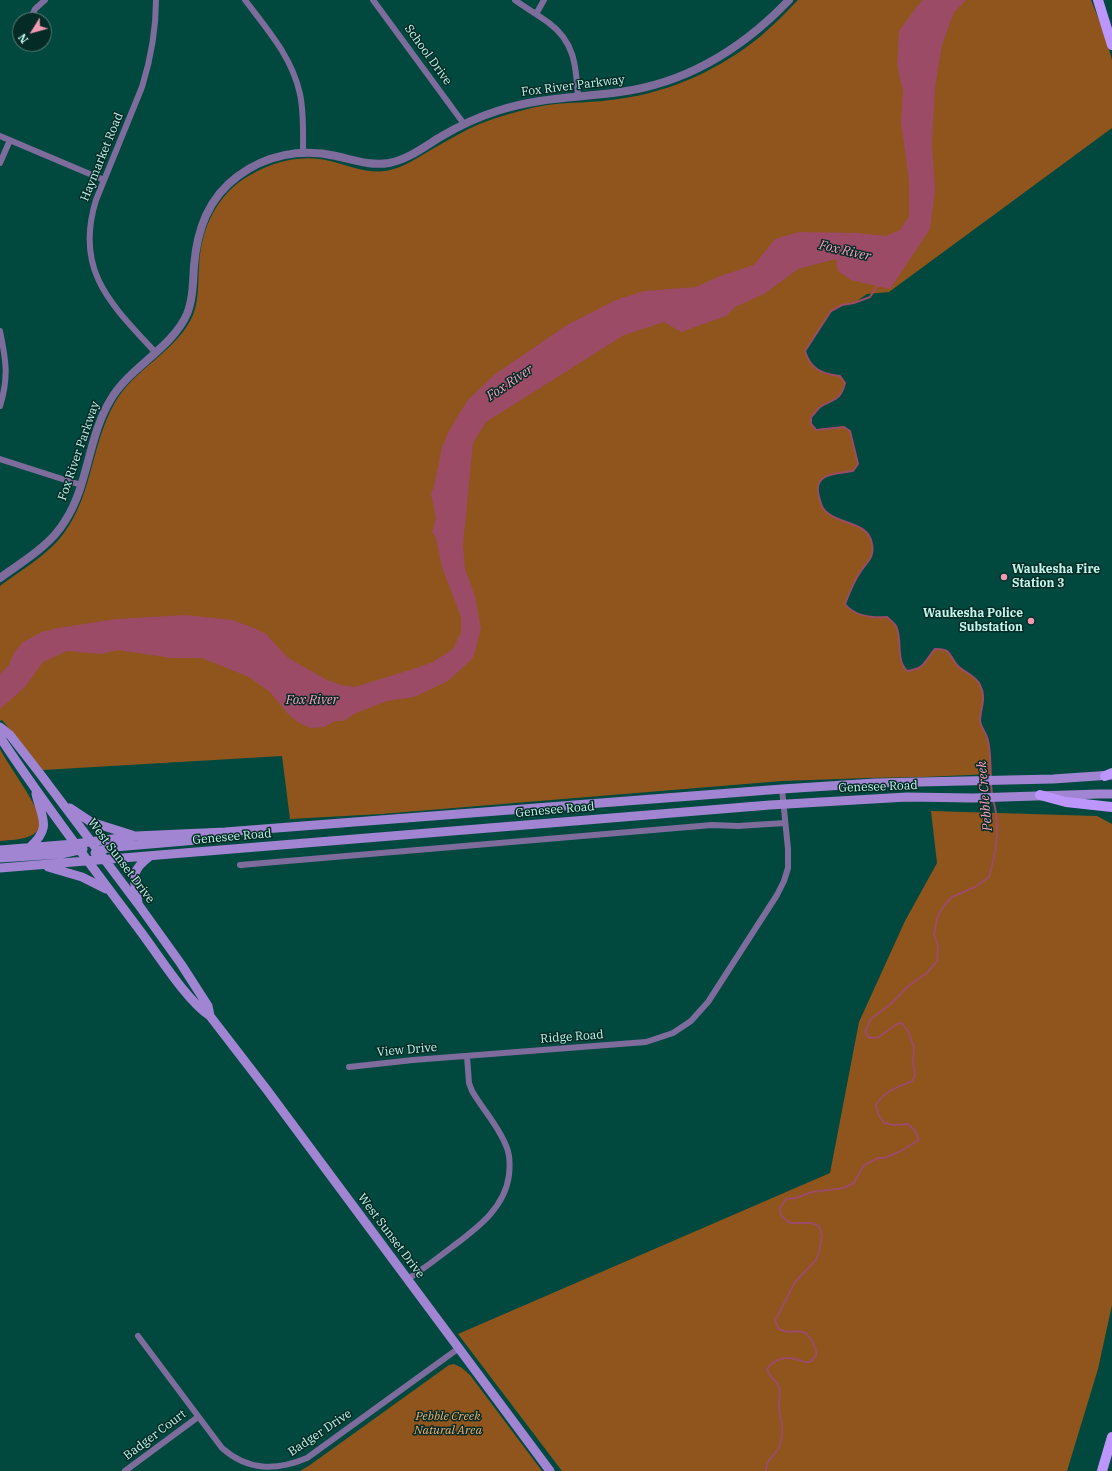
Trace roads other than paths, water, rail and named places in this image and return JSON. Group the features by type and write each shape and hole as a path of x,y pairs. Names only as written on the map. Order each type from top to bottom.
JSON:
{"main road":[{"path":"1098,0 1112,45"},
{"name":"West Sunset Drive","path":"0,727 10,735 138,904 181,964 208,1006 210,1016"},
{"name":"West Sunset Drive","path":"0,735 35,791 88,862 178,982 201,1010 210,1016 272,1096 550,1471"},
{"name":"Genesee Road","path":"0,850 30,847 77,847 91,841 136,836 225,832 782,789 875,783 1053,779 1110,775"},
{"path":"30,847 39,839 44,829 44,819 35,791"},
{"name":"Genesee Road","path":"0,868 784,804 907,797 973,798 1112,794"},
{"path":"1040,795 1066,802 1112,807"},
{"path":"62,802 91,822 136,836"},
{"path":"88,862 94,854 99,851 115,847 210,838 225,832"},
{"path":"0,858 61,854 77,847"},
{"path":"138,904 134,874 139,866 149,856"},
{"path":"42,865 82,877 109,890"},
{"path":"1102,1471 1112,1437"}],"street":[{"path":"34,12 45,0"},
{"name":"Haymarket Road","path":"155,352 109,300 102,289 90,252 90,223 96,200 147,72 154,38 156,0"},
{"path":"244,0 284,53 296,78 302,106 303,152"},
{"name":"School Drive","path":"373,0 464,124"},
{"path":"515,0 556,28 569,46 576,67 578,96"},
{"path":"536,14 544,0"},
{"name":"Fox River Parkway","path":"0,578 53,537 69,515 75,504 101,417 110,399 132,373 180,328 189,308 192,295 197,238 206,214 219,194 232,181 253,166 278,156 303,152 326,154 363,163 373,164 390,162 409,156 464,124 515,105 550,98 623,92 643,88 689,72 715,60 735,48 755,33 789,0"},
{"path":"0,136 104,180"},
{"path":"0,163 10,140"},
{"path":"0,331 6,367 6,377 0,406"},
{"path":"0,459 80,485"},
{"name":"Ridge Road","path":"467,1056 646,1042 665,1036 687,1024 708,1002 777,895 784,881 788,868 788,849 782,789"},
{"path":"240,865 712,825 738,826 785,823"},
{"path":"408,1279 456,1244 489,1216 498,1205 508,1180 510,1166 507,1149 501,1134 472,1091 469,1083 467,1056"},
{"name":"View Drive","path":"348,1067 467,1056"},
{"name":"Badger Drive","path":"138,1336 222,1448 230,1456 240,1462 249,1466 270,1470 289,1466 307,1458 459,1348"},
{"name":"Badger Court","path":"125,1471 198,1417"}],"water":[{"name":"Fox River","path":"923,0 966,0 954,12 942,45 935,87 932,144 935,191 930,229 890,289 851,280 838,271 836,259 798,269 764,294 735,307 726,316 681,332 664,322 624,335 486,422 473,443 463,545 465,569 475,596 481,629 473,658 448,681 414,697 387,701 356,713 343,721 335,721 324,727 311,728 299,723 288,714 270,692 249,677 202,658 171,658 118,650 101,654 67,651 43,662 24,688 0,709 0,674 9,665 14,653 23,642 42,632 58,628 116,619 186,615 232,620 266,634 287,657 327,680 341,685 355,687 433,662 453,649 461,632 461,617 442,567 436,538 432,532 436,518 431,494 442,447 448,433 468,400 494,375 567,325 616,300 644,291 696,287 720,276 754,265 775,239 799,232 857,233 886,236 900,230 909,216 909,181 901,122 903,91 897,65 899,31"}],"waterway":[{"name":"Pebble Creek","path":"878,284 870,297 854,303 842,305 831,311 805,351 810,362 818,370 828,374 840,376 845,383 839,397 820,407 811,417 811,424 816,430 844,427 850,431 858,464 853,471 833,474 822,479 819,483 819,497 825,511 835,518 861,528 870,537 872,544 873,549 871,557 861,570 845,604 854,612 864,616 887,617 896,626 899,638 901,661 907,671 921,667 935,649 940,649 947,651 957,665 973,676 978,682 983,694 980,721 989,746 991,778"},
{"name":"Pebble Creek","path":"991,784 992,795"},
{"name":"Pebble Creek","path":"766,1471 769,1460 780,1445 782,1429 779,1405 780,1389 767,1369 772,1363 782,1358 791,1358 804,1362 810,1362 816,1356 816,1350 813,1342 806,1333 798,1331 788,1332 779,1329 775,1321 795,1282 816,1260 822,1235 819,1226 812,1223 790,1223 781,1216 780,1208 786,1199 796,1198 812,1192 844,1188 854,1183 863,1166 878,1158 884,1158 899,1152 919,1140 915,1131 908,1124 894,1125 884,1123 878,1114 876,1105 887,1093 912,1081 915,1075 913,1062 914,1047 908,1031 902,1023 897,1024 879,1037 869,1038 865,1032 871,1019 893,1002 907,987 927,973 937,961 938,945 934,935 937,918 943,907 952,897 975,887 989,877 997,838 997,819 993,800"}],"place":[{"name":"Waukesha Fire Station 3","path":"1004,577"},
{"name":"Waukesha Police Substation","path":"1031,621"}],"park label":[{"name":"Pebble Creek Natural Area","path":"448,1424"}]}
